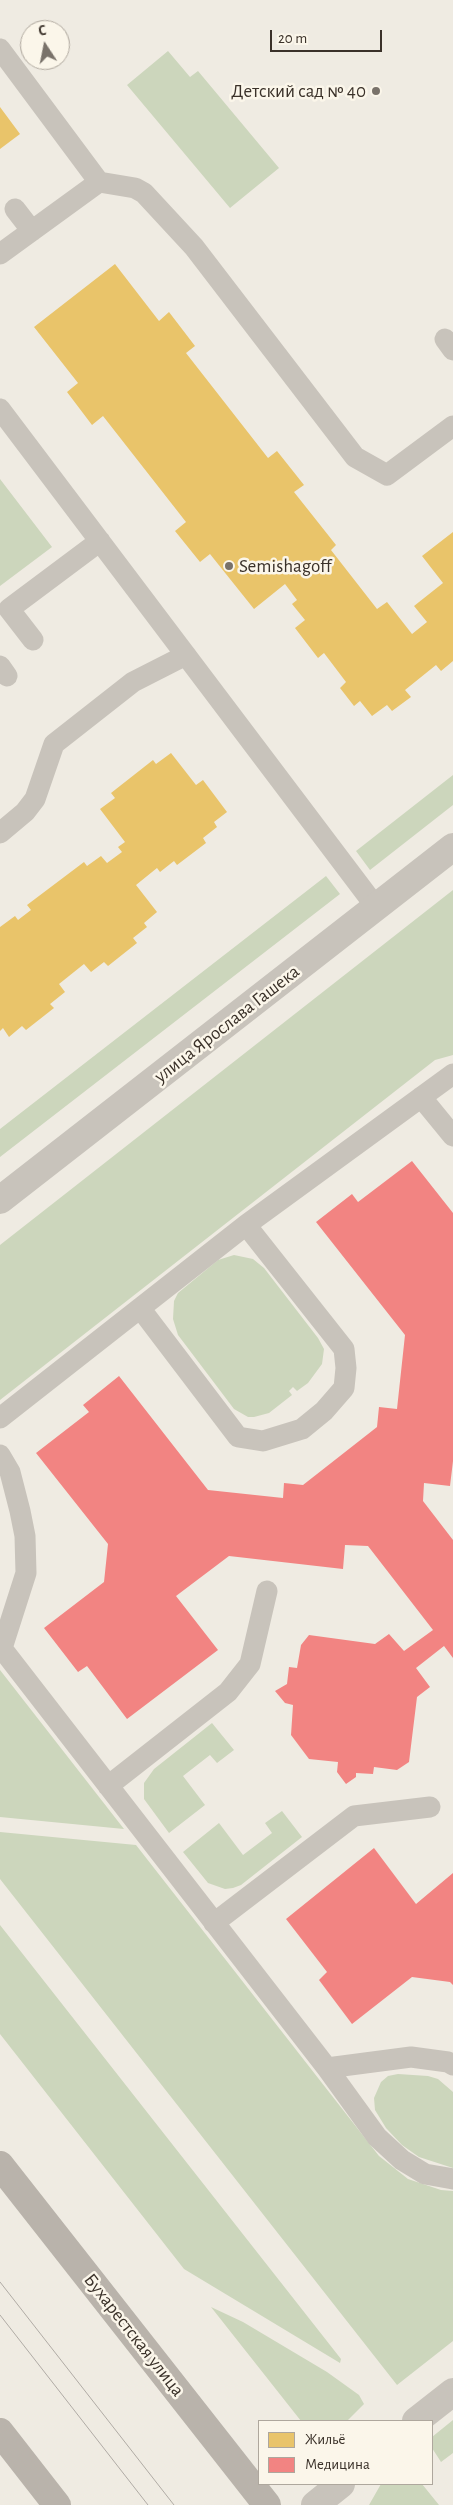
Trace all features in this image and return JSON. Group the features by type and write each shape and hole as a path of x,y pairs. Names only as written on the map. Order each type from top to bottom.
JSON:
{"street":[{"name":"улица Ярослава Гашека","path":"0,1200 453,847"},
{"name":"Бухарестская улица","path":"0,2165 267,2505"},
{"path":"417,2420 453,2392"},
{"path":"0,2432 57,2505"},
{"path":"315,2505 340,2485"}],"lane":[{"path":"0,49 99,182"},
{"path":"0,254 99,182 123,184 144,193 186,238 355,457 387,476 453,426"},
{"path":"15,209 32,231"},
{"path":"0,409 376,907"},
{"path":"33,640 5,612 100,541"},
{"path":"0,833 25,812 35,799 54,744 133,682 186,655"},
{"path":"0,1418 246,1225 453,1074"},
{"path":"421,1097 453,1136"},
{"path":"140,1308 238,1437 263,1441 302,1429 324,1411 344,1388 346,1368 344,1349 246,1225"},
{"path":"0,1455 10,1472 20,1511 25,1536 26,1572 1,1647 327,2068 378,2137 402,2160 425,2174 453,2179"},
{"path":"108,1786 228,1692 250,1664 267,1591"},
{"path":"214,1923 354,1816 430,1807"},
{"path":"327,2068 411,2057 448,2062 453,2065"}],"green space":[{"path":"168,51 190,77 198,71 279,168 230,208 127,85"},
{"path":"0,479 52,547 0,586"},
{"path":"453,775 453,805 370,870 356,851"},
{"path":"326,876 340,894 0,1157 0,1129"},
{"path":"453,890 453,1055 435,1060 0,1400 0,1245"},
{"path":"234,1255 253,1259 264,1268 318,1338 324,1349 322,1364 308,1383 297,1391 293,1387 289,1391 292,1395 269,1413 254,1417 248,1417 234,1409 178,1335 173,1319 174,1301 178,1293 218,1260"},
{"path":"0,1670 124,1829 0,1817"},
{"path":"212,1723 234,1750 217,1763 210,1755 183,1776 205,1805 169,1833 144,1799 144,1783 154,1769"},
{"path":"282,1811 302,1837 241,1885 225,1889 208,1883 183,1852 219,1823 243,1855 272,1833 265,1823"},
{"path":"0,1832 136,1845 379,2156 408,2179 441,2190 453,2191 453,2341 397,2385 0,1879"},
{"path":"0,1925 341,2359 340,2363 184,2269 0,2034"},
{"path":"398,2074 428,2076 438,2079 453,2092 453,2168 419,2157 402,2145 386,2128 375,2110 374,2098 381,2082 388,2076"},
{"path":"211,2307 243,2322 327,2372 359,2395 364,2404 348,2420 300,2420"},
{"path":"453,2420 453,2453 441,2462 433,2450 433,2436"},
{"path":"380,2485 423,2485 439,2505 369,2505"}],"building: Жильё":[{"path":"0,107 20,134 0,149"},
{"path":"115,264 159,321 169,312 195,346 186,353 268,458 277,451 304,485 294,492 336,545 331,550 377,609 387,602 412,634 427,622 414,606 443,583 422,556 453,532 453,661 441,671 436,665 405,690 411,697 392,711 387,705 372,716 360,701 354,706 340,688 346,682 324,653 318,658 295,628 305,620 292,604 297,600 285,584 254,609 210,554 200,562 175,531 186,522 103,416 92,425 67,392 78,383 34,327"},
{"path":"171,753 196,785 203,780 227,812 214,822 217,827 203,838 206,843 177,865 174,861 160,872 157,868 136,885 157,912 144,923 147,927 133,938 137,943 108,966 104,962 91,972 84,964 59,984 65,992 50,1004 54,1008 26,1030 22,1026 9,1037 3,1028 0,1031 0,927 15,916 18,920 31,910 27,905 84,862 87,866 101,856 107,863 122,852 118,847 125,842 100,809 115,798 111,793 153,760 156,764"}],"building: Медицина":[{"path":"412,1161 453,1213 453,1461 450,1486 424,1483 423,1501 453,1540 453,1658 444,1646 416,1668 430,1687 417,1697 409,1762 397,1770 374,1767 373,1774 356,1773 356,1777 346,1784 337,1772 338,1762 309,1759 291,1735 293,1705 285,1703 275,1691 287,1684 289,1667 297,1668 301,1645 309,1635 375,1644 389,1634 404,1651 433,1630 368,1546 345,1545 343,1569 229,1556 176,1596 218,1650 127,1719 87,1666 78,1672 44,1628 104,1582 108,1544 36,1453 89,1412 83,1405 119,1376 208,1490 283,1498 284,1483 303,1485 377,1427 379,1407 397,1409 405,1335 316,1222 352,1194 358,1202"},
{"path":"374,1848 416,1904 453,1873 453,1985 450,1982 412,1977 352,2024 319,1980 327,1972 286,1919"}],"tram line":[{"path":"0,2282 174,2505"},
{"path":"0,2315 148,2505"}],"place":[{"name":"Детский сад № 40","path":"376,91"},
{"name":"Semishagoff","path":"229,566"}]}
